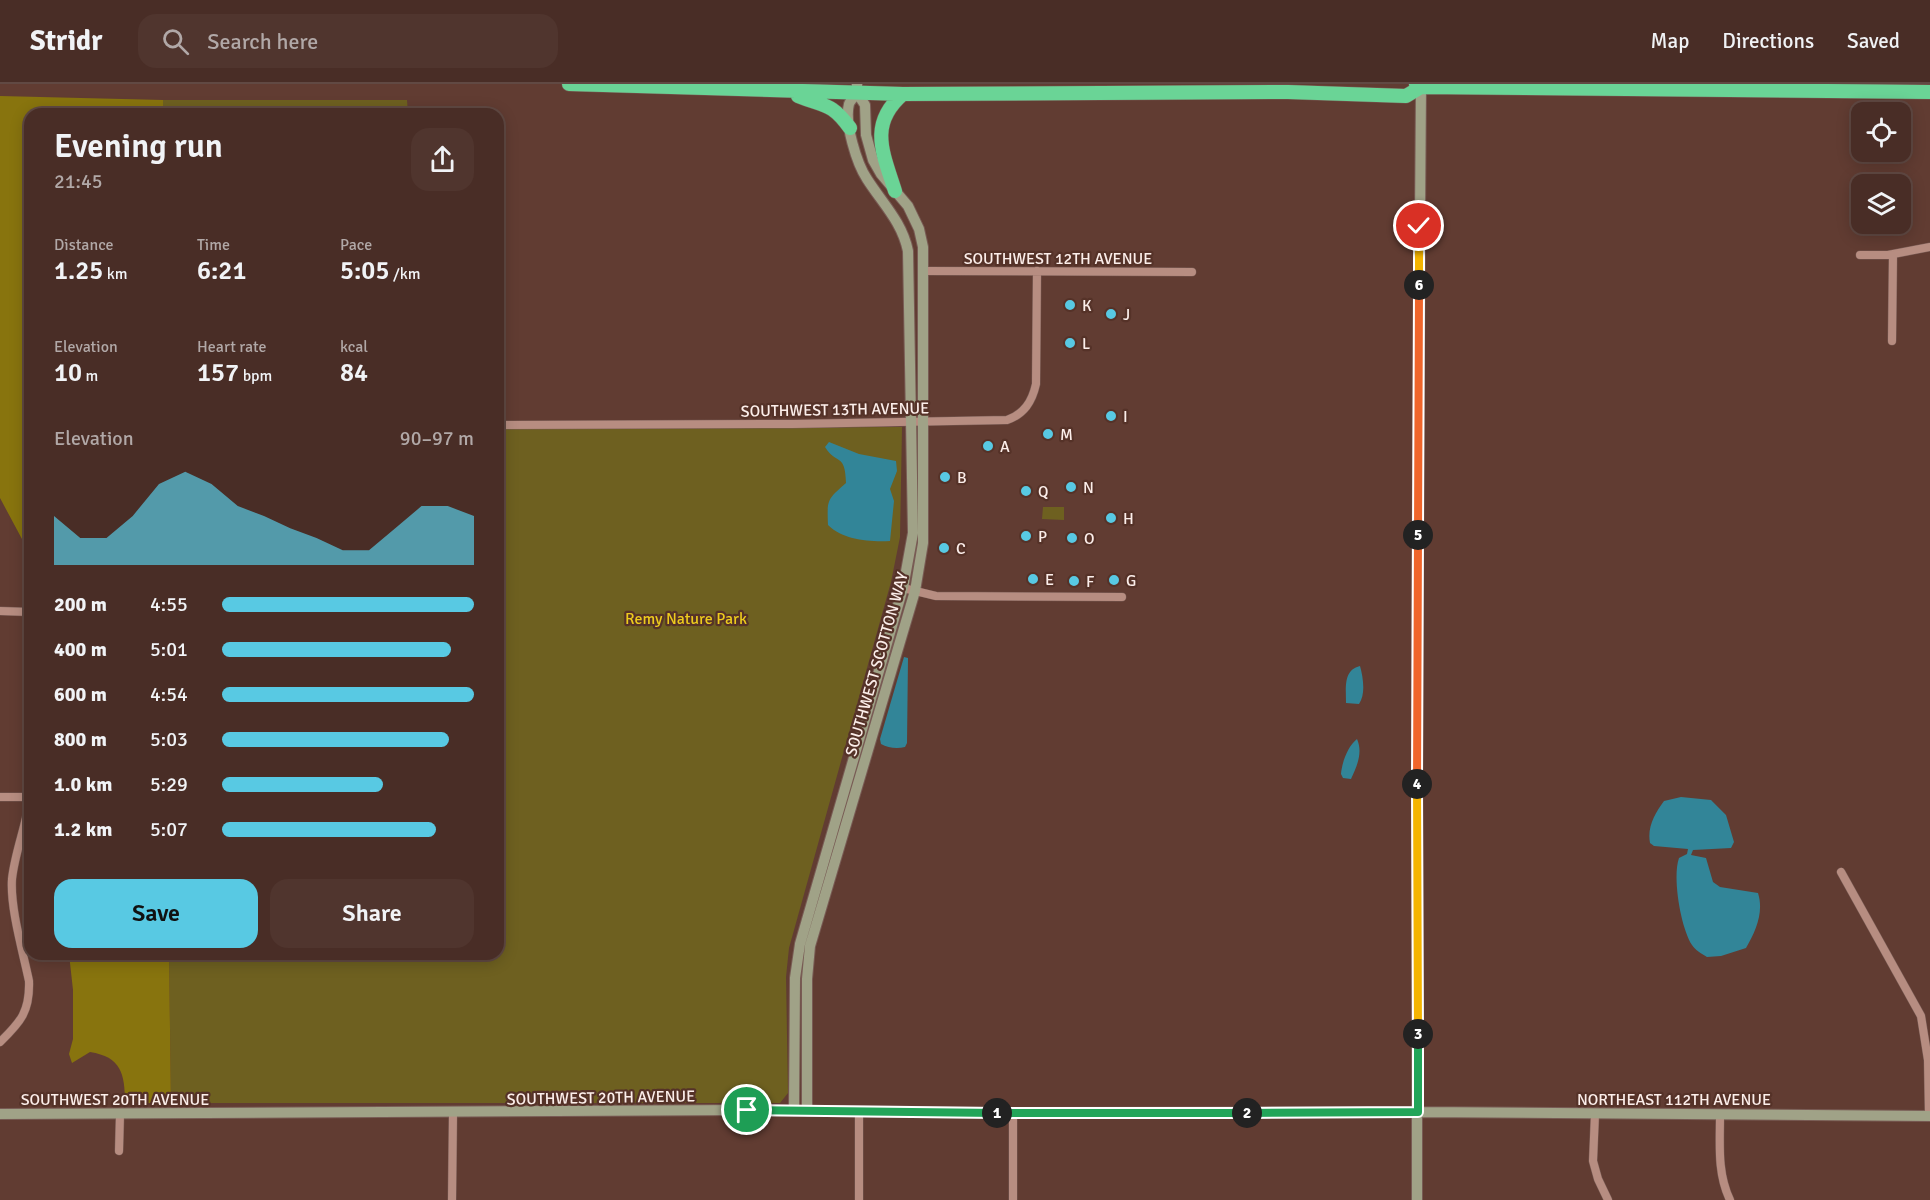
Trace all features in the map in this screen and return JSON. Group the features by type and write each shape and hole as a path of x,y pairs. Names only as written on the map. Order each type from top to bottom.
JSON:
{"highway":[{"path":"569,84 785,91 857,88 903,94 1288,92 1406,96 1418,85 1930,92"},
{"path":"785,91 825,104 836,111 850,128"},
{"path":"896,191 883,149 882,126 885,112 903,94"}],"street":[{"path":"1418,85 1418,1200"},
{"name":"SOUTHWEST SCOTTON WAY","path":"807,1111 808,956 821,888 903,588 913,533 909,275 906,244 892,213 863,172 852,141 849,104 857,88"},
{"name":"SOUTHWEST SCOTTON WAY","path":"794,1111 796,971 804,926 821,888 915,591 923,543 923,247 919,229 908,206 881,174 873,160 866,135 865,105 857,88"},
{"path":"1860,255 1893,254 1930,247"},
{"path":"1892,341 1893,254"},
{"name":"SOUTHWEST 12TH AVENUE","path":"924,271 1192,272"},
{"name":"SOUTHWEST 13TH AVENUE","path":"504,425 793,424 1007,420 1023,411 1032,401 1036,384 1037,271"},
{"path":"903,588 936,596 1122,597"},
{"path":"0,611 24,612"},
{"path":"0,797 24,796"},
{"path":"24,829 13,872 12,889 24,954"},
{"path":"1841,872 1921,1016 1928,1053 1930,1116"},
{"path":"0,1042 20,1023 28,1004 30,994 25,960"},
{"name":"SOUTHWEST 20TH AVENUE","path":"0,1114 794,1111 1418,1112"},
{"path":"859,1112 859,1200"},
{"name":"NORTHEAST 112TH AVENUE","path":"1418,1112 1930,1116"},
{"path":"452,1200 453,1113"},
{"path":"1012,1200 1013,1113"},
{"path":"119,1151 120,1114"},
{"path":"1595,1114 1593,1161 1608,1200"},
{"path":"1720,1114 1722,1185 1730,1200"}],"green space":[{"path":"163,100 407,100 408,108 163,108"},
{"name":"Remy Nature Park","path":"902,427 900,537 891,582 789,948 786,977 788,1093 780,1103 171,1103 169,960 504,960 504,429"},
{"path":"1043,507 1064,507 1064,520 1042,519"}],"shaded area":[{"path":"0,96 163,100 163,108 24,108 24,543 0,498"},
{"path":"70,960 169,960 171,1103 125,1103 124,1083 119,1068 115,1062 100,1054 90,1052 72,1063 69,1054 73,1039 73,990"}],"water":[{"path":"829,442 859,454 896,461 897,471 890,489 894,501 890,541 849,537 828,525 830,501 846,483 842,463 825,447"},
{"path":"904,657 908,658 907,743 905,747 893,748 881,744 880,739"},
{"path":"1360,666 1363,695 1359,704 1346,703 1348,676 1351,671"},
{"path":"1357,739 1359,754 1357,764 1351,779 1343,778 1341,774 1344,759"},
{"path":"1681,797 1711,800 1726,815 1734,842 1731,848 1693,850 1691,855 1706,858 1713,882 1720,887 1758,893 1760,907 1758,921 1746,948 1721,956 1707,957 1695,949 1688,937 1679,903 1677,867 1679,858 1687,854 1688,849 1654,846 1650,843 1649,837 1652,820 1664,801"}],"place":[{"name":"K","path":"1070,305"},
{"name":"J","path":"1111,314"},
{"name":"L","path":"1070,343"},
{"name":"I","path":"1111,416"},
{"name":"M","path":"1048,434"},
{"name":"A","path":"988,446"},
{"name":"B","path":"945,477"},
{"name":"N","path":"1071,487"},
{"name":"Q","path":"1026,491"},
{"name":"H","path":"1111,518"},
{"name":"P","path":"1026,536"},
{"name":"O","path":"1072,538"},
{"name":"C","path":"944,548"},
{"name":"E","path":"1033,579"},
{"name":"G","path":"1114,580"},
{"name":"F","path":"1074,581"}],"route":[{"path":"747,1110 1007,1113 1418,1112 1419,226"}]}
